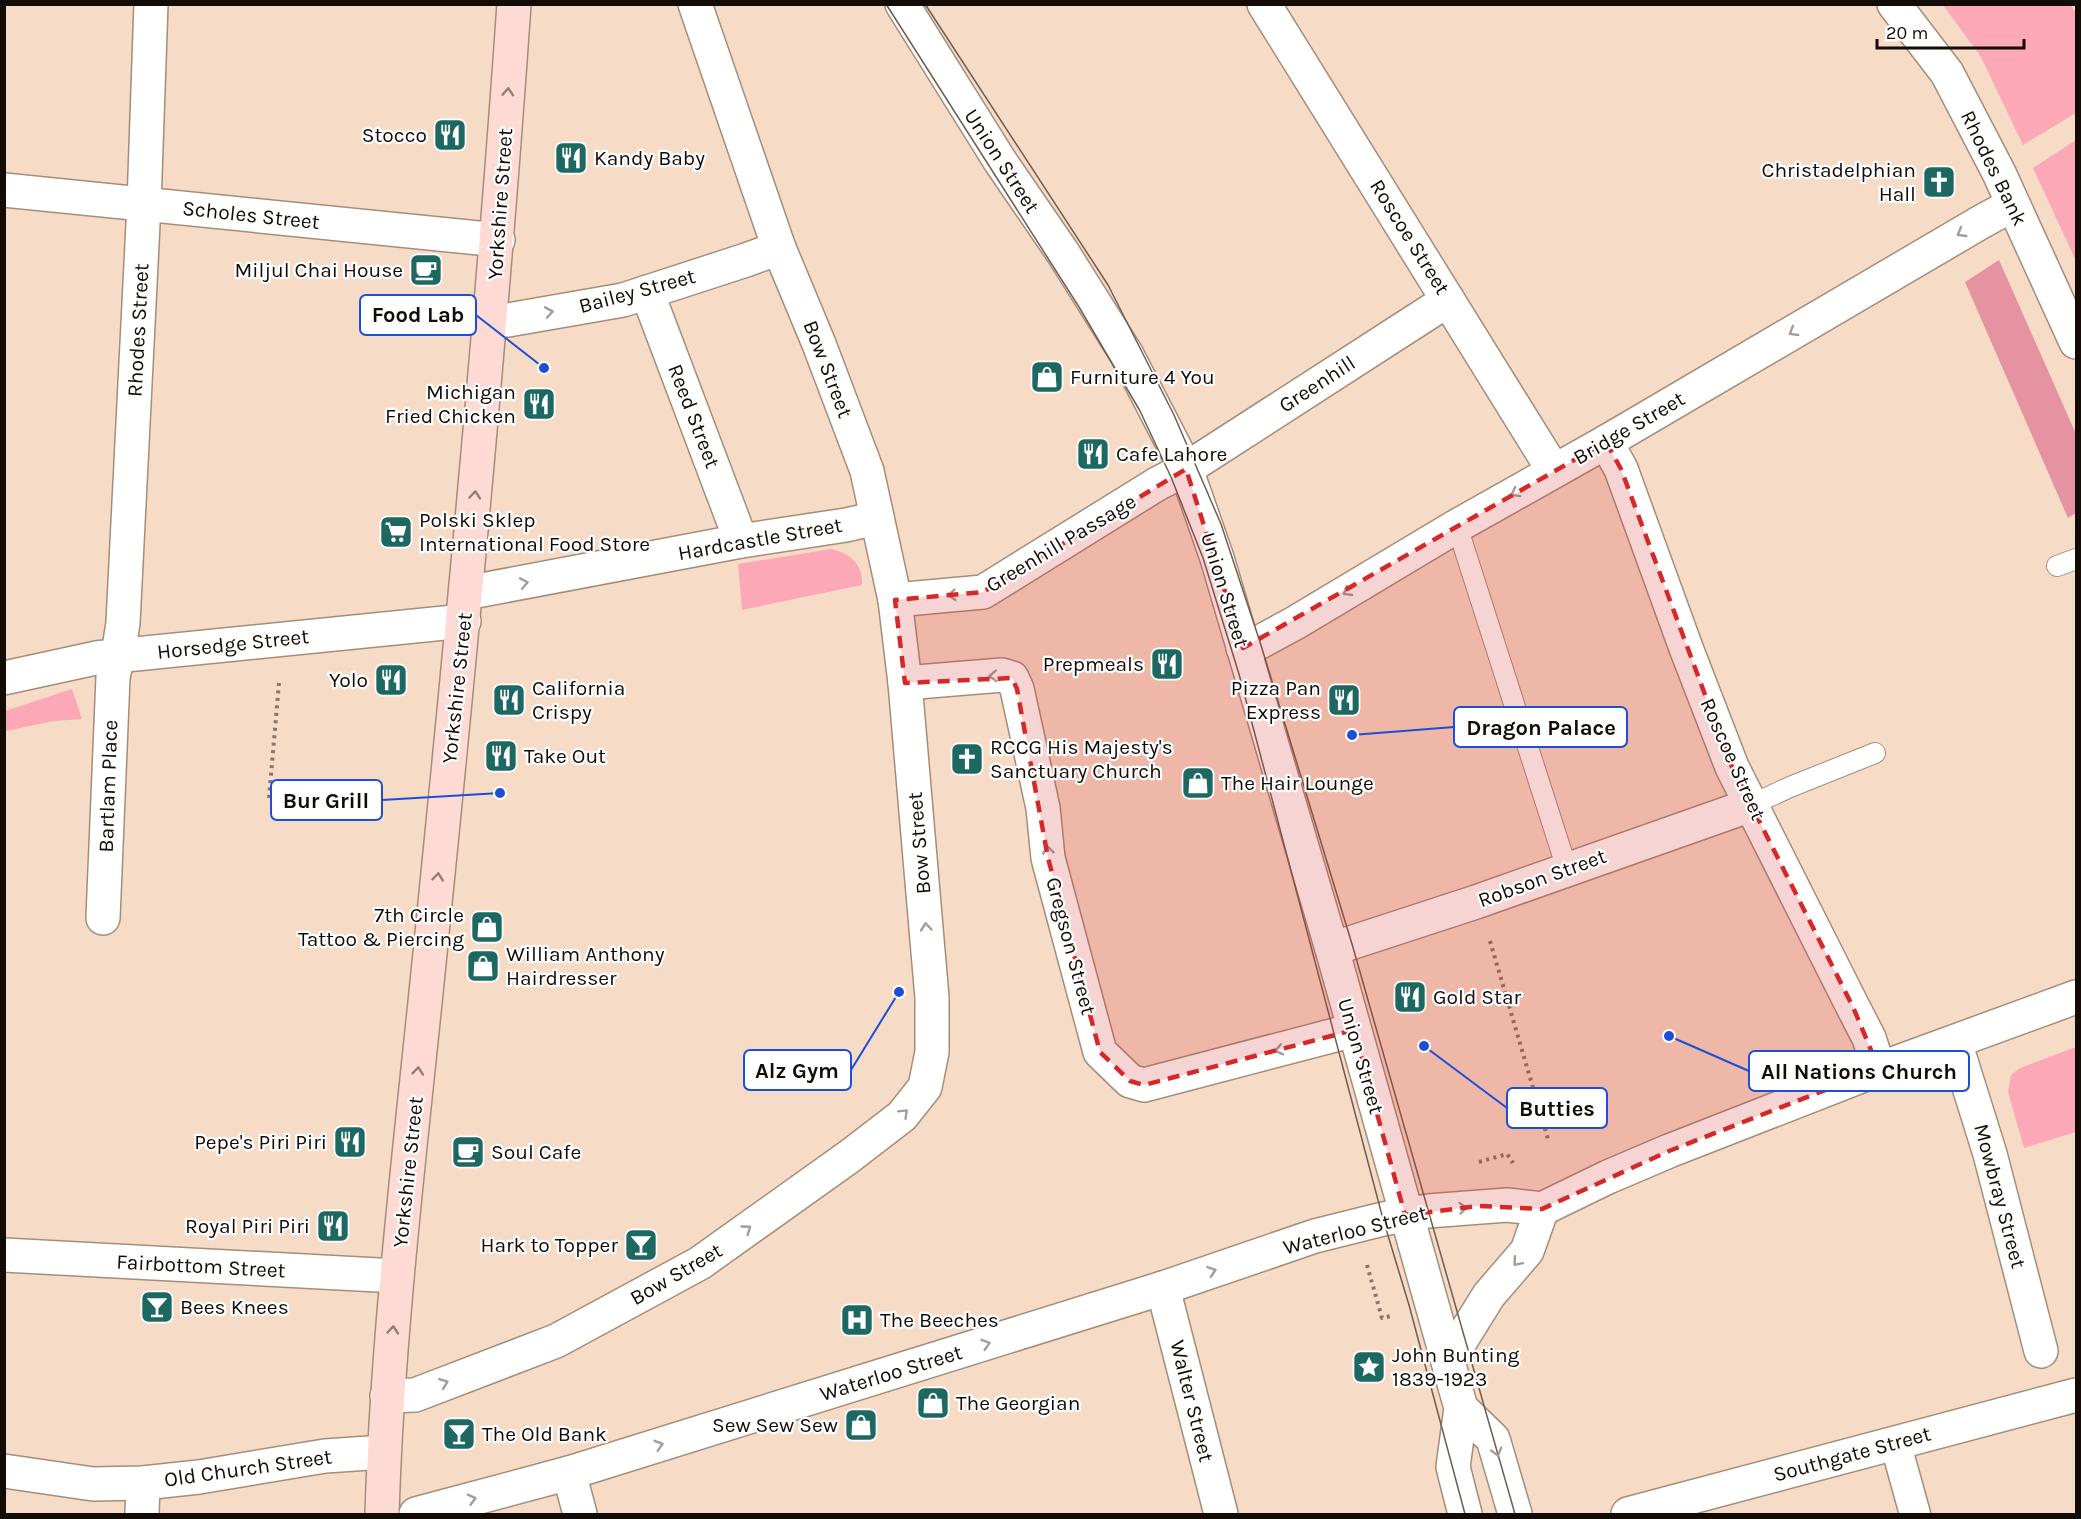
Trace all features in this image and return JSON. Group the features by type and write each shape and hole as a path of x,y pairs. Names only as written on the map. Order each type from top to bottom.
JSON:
{"main road":[{"name":"Yorkshire Street","path":"382,1515 387,1396 397,1276 465,607 498,240 514,4"}],"street":[{"name":"Rhodes Street","path":"118,655 125,588 144,204 151,4"},
{"name":"Bow Street","path":"387,1396 415,1395 556,1341 700,1263 902,1116 925,1087 932,1052 932,998 895,600 867,471 819,344 779,248 695,4"},
{"name":"Union Street","path":"902,4 1000,161 1063,253 1127,355 1186,469 1217,558 1332,949 1461,1408 1453,1467 1465,1515"},
{"name":"Roscoe Street","path":"1264,4 1554,471"},
{"name":"Rhodes Bank","path":"1894,4 1947,73 1999,173 2076,342"},
{"name":"Scholes Street","path":"4,190 498,240"},
{"name":"Bridge Street","path":"1243,648 1260,642 1295,623 1457,526 1606,442 2012,205"},
{"name":"Bailey Street","path":"491,320 508,320 623,300 779,248"},
{"name":"Reed Street","path":"647,292 741,541"},
{"name":"Greenhill","path":"1186,469 1448,300"},
{"name":"Roscoe Street","path":"1606,442 1621,469 1732,767 1869,1038 1879,1069"},
{"name":"Greenhill Passage","path":"895,600 983,592 1157,484 1186,469"},
{"name":"Hardcastle Street","path":"465,607 741,541 877,518"},
{"name":"Horsedge Street","path":"4,678 91,659 465,607"},
{"name":"Bartlam Place","path":"103,918 113,677 118,655"},
{"name":"Gregson Street","path":"904,683 1002,675 1012,678 1017,689 1043,808 1048,858 1100,1052 1130,1081 1144,1085 1354,1030"},
{"name":"Robson Street","path":"1332,949 1476,902 1751,805"},
{"name":"Waterloo Street","path":"416,1515 569,1473 1163,1288 1315,1236 1405,1215 1498,1206 1542,1209 1669,1151 1879,1069 2076,997"},
{"name":"Mowbray Street","path":"1955,1042 1990,1154 2041,1351"},
{"path":"1448,1361 1489,1295 1527,1251 1542,1209"},
{"name":"Fairbottom Street","path":"4,1255 397,1276"},
{"name":"Walter Street","path":"1163,1288 1218,1514"},
{"name":"Southgate Street","path":"1628,1515 2076,1395"},
{"path":"1461,1408 1493,1438 1515,1515"},
{"path":"1895,1442 1914,1515"},
{"name":"Old Church Street","path":"4,1471 93,1484 143,1499 199,1477 325,1456 384,1452"},
{"path":"569,1473 580,1515"}],"lane":[{"path":"1457,526 1567,869"},
{"path":"2057,566 2076,559"},
{"path":"1751,805 1875,753"}],"path":[{"path":"269,798 279,679"},
{"path":"1490,942 1548,1139"},
{"path":"1474,1164 1507,1154"}],"highlighted area":[{"path":"1606,442 1621,469 1732,767 1853,1007 1879,1069 1669,1151 1542,1209 1479,1206 1405,1215 1354,1030 1144,1085 1130,1081 1100,1052 1048,858 1017,689 1012,678 905,683 895,600 983,592 1186,469 1243,648"}],"shaded area":[{"path":"1943,5 2071,5 2076,13 2076,113 2023,145 1981,57"},
{"path":"2076,140 2076,261 2033,168"},
{"path":"1999,260 2076,434 2076,513 2068,518 1965,282"},
{"path":"831,549 844,553 858,565 862,585 742,610 738,564"},
{"path":"72,689 82,719 54,721 5,731 5,711"},
{"path":"2076,1047 2076,1132 2024,1148 2008,1092 2011,1075 2020,1068"}],"tram line":[{"path":"886,4 1079,307 1140,411 1171,477 1203,558 1239,674 1383,1219 1409,1305 1465,1514"},
{"path":"925,4 1108,285 1174,415 1221,524 1260,642 1352,944 1515,1514"}],"place":[{"name":"Stocco","path":"450,135"},
{"name":"Kandy Baby","path":"571,158"},
{"name":"Christadelphian Hall","path":"1939,182"},
{"name":"Miljul Chai House","path":"426,270"},
{"name":"Food Lab","path":"544,368"},
{"name":"Furniture 4 You","path":"1047,377"},
{"name":"Michigan Fried Chicken","path":"539,404"},
{"name":"Cafe Lahore","path":"1093,454"},
{"name":"Polski Sklep International Food Store","path":"396,532"},
{"name":"Prepmeals","path":"1167,664"},
{"name":"Yolo","path":"391,680"},
{"name":"California Crispy","path":"509,700"},
{"name":"Pizza Pan Express","path":"1344,700"},
{"name":"Dragon Palace","path":"1352,735"},
{"name":"Take Out","path":"501,756"},
{"name":"RCCG His Majesty's Sanctuary Church","path":"967,759"},
{"name":"The Hair Lounge","path":"1198,783"},
{"name":"Bur Grill","path":"500,793"},
{"name":"7th Circle Tattoo & Piercing","path":"487,927"},
{"name":"William Anthony Hairdresser","path":"483,966"},
{"name":"Alz Gym","path":"899,992"},
{"name":"Gold Star","path":"1410,997"},
{"name":"All Nations Church","path":"1669,1036"},
{"name":"Butties","path":"1424,1046"},
{"name":"Pepe's Piri Piri","path":"350,1142"},
{"name":"Soul Cafe","path":"468,1152"},
{"name":"Royal Piri Piri","path":"333,1226"},
{"name":"Hark to Topper","path":"641,1245"},
{"name":"Bees Knees","path":"157,1307"},
{"name":"The Beeches","path":"857,1320"},
{"name":"John Bunting 1839-1923","path":"1369,1367"},
{"name":"The Georgian","path":"933,1403"},
{"name":"Sew Sew Sew","path":"861,1425"},
{"name":"The Old Bank","path":"459,1434"}]}
